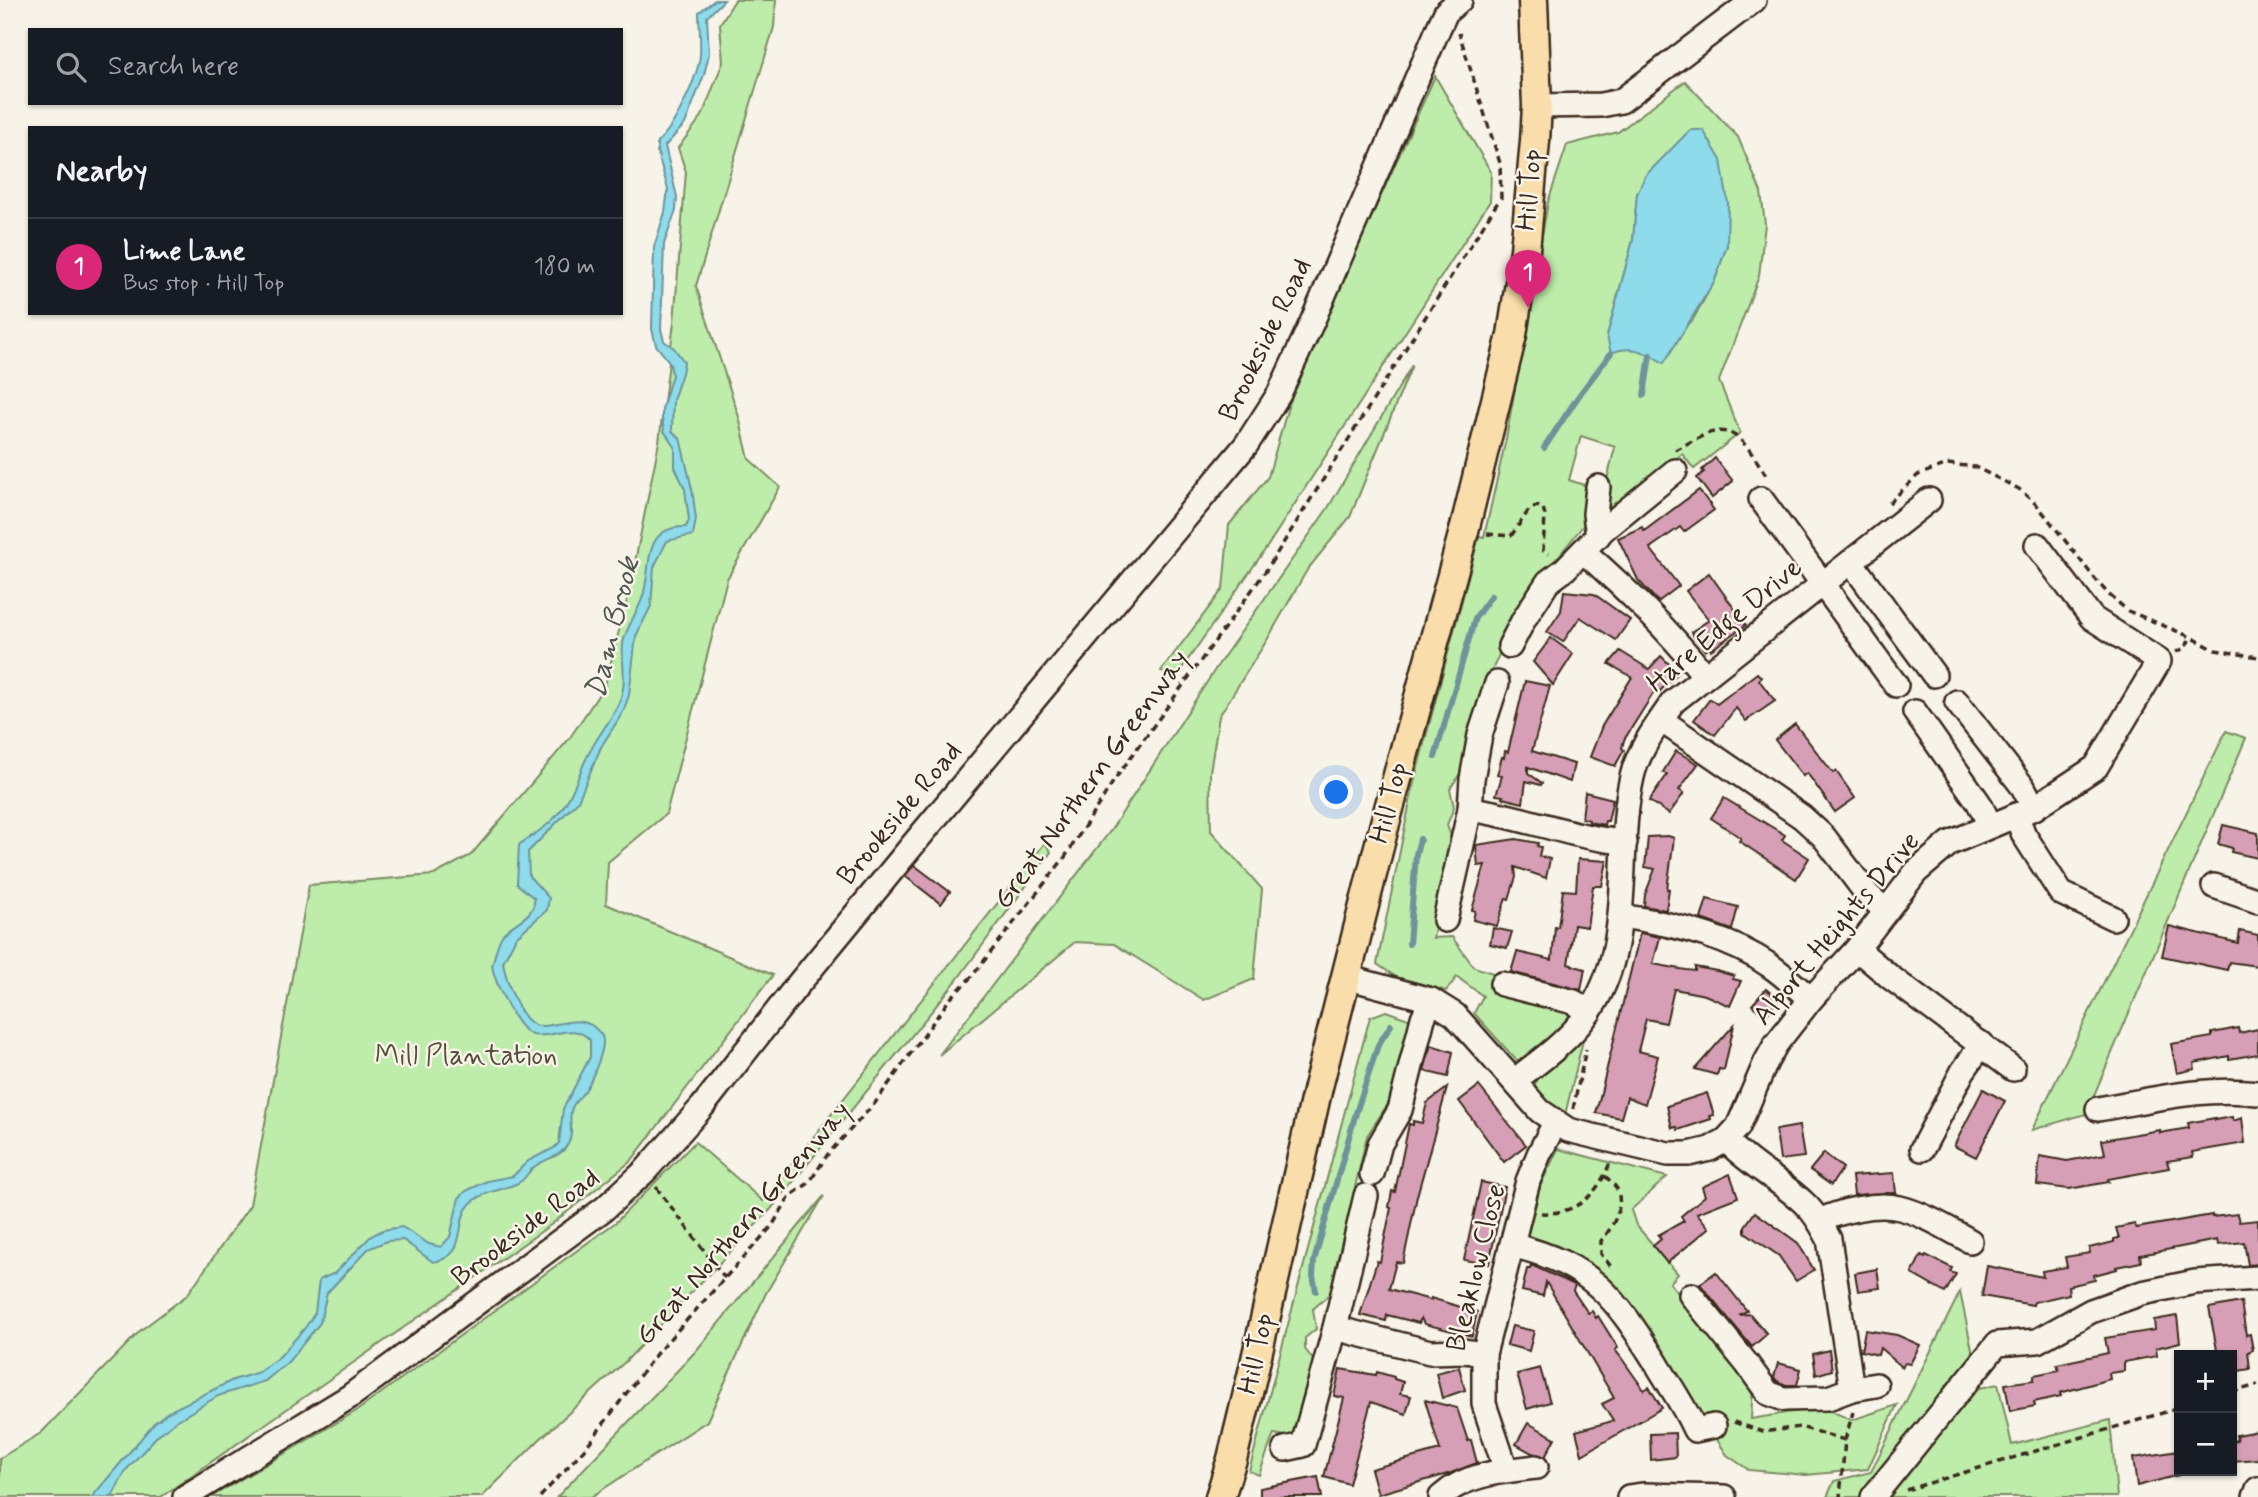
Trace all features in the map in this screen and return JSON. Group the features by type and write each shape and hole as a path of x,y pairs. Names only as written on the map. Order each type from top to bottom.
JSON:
{"main road":[{"name":"Hill Top","path":"1220,1497 1241,1420 1318,1087 1394,788 1464,531 1506,359 1519,293 1529,219 1536,106 1533,0"}],"street":[{"path":"1536,106 1601,106 1620,101 1754,0"},
{"name":"Brookside Road","path":"185,1497 349,1398 606,1208 645,1171 702,1107 881,882 1247,445 1279,394 1453,6"},
{"path":"1510,646 1524,618 1548,582 1564,570 1675,461"},
{"path":"1598,487 1595,539 1641,603 1704,675"},
{"path":"1766,494 1822,584 1896,685"},
{"name":"Hare Edge Drive","path":"1515,1080 1563,1042 1587,1014 1607,975 1621,916 1632,775 1661,720 1674,702 1704,675 1929,500"},
{"name":"Alport Heights Drive","path":"1726,1140 1738,1126 1776,1044 1811,999 1857,949 1916,872 1950,843 2025,812 2096,767 2159,661 2092,618 2037,545"},
{"path":"1851,562 1934,675"},
{"path":"1445,920 1470,809 1480,735 1497,683"},
{"path":"1957,702 2023,787 2024,835 2061,893 2113,918"},
{"path":"1915,712 1979,803 1990,825"},
{"path":"1661,720 1802,817 1824,837 1867,894 1886,911"},
{"path":"1470,809 1602,841 1625,842"},
{"path":"2214,887 2258,901"},
{"path":"1621,916 1688,930 1729,944 1768,964 1811,999"},
{"path":"1857,949 1890,978 2013,1069"},
{"path":"1346,977 1430,1000 1455,1015 1541,1111 1555,1123 1578,1133 1668,1154 1689,1154 1710,1149 1726,1140 1738,1153 1805,1203 1829,1239 1852,1389"},
{"path":"1502,984 1574,1002 1587,1014"},
{"path":"1285,1449 1303,1445 1335,1328 1369,1185 1381,1144 1400,1110 1430,1000"},
{"path":"1922,1149 1963,1071 1982,1044"},
{"path":"2098,1108 2133,1093 2235,1090 2258,1093"},
{"name":"Bleaklow Close","path":"1506,1470 1484,1404 1484,1354 1521,1208 1539,1154 1555,1123"},
{"path":"1819,1221 1840,1211 1898,1207 1929,1219 1970,1241"},
{"path":"1512,1245 1562,1261 1609,1294 1629,1319 1695,1430 1719,1421"},
{"path":"1873,1497 1997,1344 2037,1341 2091,1311 2142,1293 2195,1282 2258,1279"},
{"path":"1691,1295 1748,1364 1763,1402 1828,1398 1852,1389 1876,1385"},
{"path":"1335,1328 1430,1352 1464,1351 1484,1354"},
{"path":"1441,1497 1455,1486 1475,1479 1506,1470 1536,1467"},
{"path":"2255,1497 2258,1489"},
{"path":"1629,1497 1724,1497"}],"path":[{"name":"Great Northern Greenway","path":"540,1497 586,1447 656,1354 772,1226 790,1196 809,1183 828,1154 875,1103 949,1000 973,975 1065,856 1115,779 1265,572 1501,198 1500,163 1453,6"},
{"path":"1675,461 1710,432 1724,430 1734,433 1763,470 1766,494"},
{"path":"1464,531 1511,536 1530,510 1537,506 1543,508 1543,551 1554,557 1564,570"},
{"path":"2185,648 2191,637"},
{"path":"1578,1133 1581,1118 1572,1109 1593,1023 1587,1014"},
{"path":"1521,1208 1555,1214 1579,1207 1596,1192 1611,1160"},
{"path":"645,1171 725,1278"},
{"path":"1605,1177 1616,1189 1620,1206 1611,1229 1601,1241 1601,1254 1617,1275"},
{"path":"2237,1391 2258,1385"},
{"path":"1840,1497 1845,1440 1853,1410 1852,1389"},
{"path":"1897,1493 2174,1410"},
{"path":"1719,1421 1734,1422 1763,1432 1800,1427 1845,1440"}],"green space":[{"name":"Mill Plantation","path":"735,0 776,0 774,27 696,286 739,417 749,459 780,487 727,579 666,814 608,862 606,904 773,975 631,1161 552,1224 161,1497 0,1497 0,1458 41,1433 141,1330 187,1295 250,1205 309,885 434,875 471,855 569,739 605,685 629,592 659,442 674,322 686,172 678,148 702,116 723,62 720,24"},
{"path":"1435,76 1491,172 1490,201 1267,547 1173,681 1161,671 1223,589 1229,525 1268,477 1292,393"},
{"path":"1685,81 1738,137 1761,192 1765,224 1759,276 1719,381 1740,433 1694,469 1682,454 1603,521 1604,492 1615,447 1581,436 1569,480 1587,486 1585,523 1539,581 1508,634 1486,684 1461,772 1450,789 1454,807 1447,825 1454,845 1433,938 1452,937 1474,967 1496,974 1492,993 1562,1011 1573,1018 1525,1059 1516,1060 1474,1013 1483,996 1457,977 1446,991 1396,977 1377,964 1414,782 1479,536 1484,537 1506,439 1548,202 1567,145 1618,132","holes":["1637,194 1727,245 1715,280 1692,321 1641,349 1622,348 1607,336 1633,240"]},
{"path":"1412,365 1350,517 1307,570 1219,716 1210,772 1211,831 1262,889 1254,979 1204,1000 1114,944 1075,942 939,1055 1111,830 1218,665 1328,508"},
{"path":"2226,731 2246,738 2086,1114 2032,1130"},
{"path":"1045,843 1051,852 957,980 771,1209 626,1361 539,1440 482,1497 211,1497 358,1410 616,1222 695,1142 763,1201"},
{"path":"1386,1011 1414,1021 1389,1102 1367,1136 1330,1294 1313,1309 1316,1329 1305,1338 1305,1349 1316,1364 1296,1438 1274,1434 1259,1475 1249,1471 1370,1017"},
{"path":"1585,1032 1565,1115 1536,1096 1534,1086 1539,1077"},
{"path":"1558,1149 1667,1177 1631,1210 1636,1225 1678,1274 1670,1283 1753,1386 1751,1419 1821,1407 1852,1420 1897,1405 1868,1469 1806,1475 1749,1470 1727,1455 1655,1344 1527,1238 1541,1184"},
{"path":"824,1196 766,1293 707,1421 591,1497 557,1497 695,1352"},
{"path":"1960,1292 1980,1388 1998,1384 2012,1445 2110,1420 2117,1497 1827,1497 1834,1481 1871,1472"}],"water":[{"path":"715,0 724,0 707,17 709,54 704,75 685,124 665,146 677,197 676,210 664,244 661,329 664,341 674,348 684,362 673,400 672,431 680,438 692,489 696,519 693,535 667,541 654,567 651,606 636,636 629,695 623,712 601,747 578,801 528,852 529,876 549,898 547,910 516,937 503,962 517,1005 533,1024 547,1026 583,1022 591,1025 602,1037 603,1046 594,1074 572,1108 570,1140 565,1149 537,1165 520,1182 475,1199 465,1212 456,1246 445,1259 433,1262 403,1240 387,1241 368,1249 327,1293 320,1323 288,1362 265,1381 218,1396 173,1423 158,1435 126,1470 112,1497 92,1497 154,1423 168,1412 233,1380 259,1372 280,1356 315,1313 319,1280 335,1273 371,1236 383,1230 402,1227 429,1244 441,1247 450,1237 459,1198 466,1191 487,1181 513,1176 528,1161 559,1143 563,1109 590,1057 590,1040 584,1034 570,1031 541,1036 526,1032 507,1005 492,966 503,934 528,915 534,905 534,898 517,884 519,845 549,823 563,808 592,747 617,707 624,682 624,638 642,599 651,551 661,534 671,529 686,527 689,520 685,489 675,467 675,447 664,431 662,418 672,375 670,363 656,345 652,329 654,247 665,212 668,189 657,142 678,115 690,89 700,55 699,12"},
{"path":"1690,130 1703,130 1721,160 1728,203 1727,245 1715,280 1664,363 1632,349 1611,353 1607,336 1633,240 1637,194 1645,176"}],"building":[{"path":"1715,458 1733,481 1712,498 1697,478"},
{"path":"1699,490 1714,510 1684,532 1680,527 1650,548 1679,586 1658,602 1638,580 1618,538 1642,527 1644,531"},
{"path":"1709,573 1746,625 1711,650 1709,648 1705,651 1691,632 1709,620 1686,591"},
{"path":"1564,591 1594,594 1630,620 1616,640 1580,617 1563,642 1547,632 1561,611"},
{"path":"1551,638 1573,654 1553,685 1533,662"},
{"path":"1620,651 1649,669 1661,656 1678,673 1659,692 1656,689 1624,740 1624,750 1615,766 1590,757 1602,726 1632,677 1609,664"},
{"path":"1757,673 1761,677 1759,680 1775,701 1746,721 1736,708 1715,735 1694,720 1710,699 1717,704"},
{"path":"1525,681 1550,686 1532,751 1574,764 1570,782 1528,767 1528,773 1542,783 1541,785 1526,781 1523,803 1496,795 1502,776 1497,775 1502,757 1504,758 1505,751 1508,752"},
{"path":"1795,724 1833,773 1836,771 1855,798 1835,812 1807,773 1803,776 1775,740"},
{"path":"1676,751 1698,764 1679,790 1684,793 1669,814 1649,801 1667,775 1663,772"},
{"path":"1585,792 1613,799 1608,821 1605,821 1604,825 1582,818"},
{"path":"1724,798 1785,835 1782,840 1809,858 1796,879 1739,841 1741,838 1711,818"},
{"path":"2223,825 2258,833 2258,858 2231,852 2232,848 2218,844"},
{"path":"1648,837 1674,838 1666,910 1644,906 1645,895 1655,869 1645,867"},
{"path":"1516,839 1538,843 1537,846 1541,847 1539,856 1550,859 1546,878 1515,867 1516,877 1497,926 1473,920 1475,911 1472,910 1485,865 1478,866 1476,845"},
{"path":"1578,859 1607,861 1602,886 1593,886 1587,927 1574,925 1568,964 1585,969 1581,990 1511,972 1517,952 1552,960 1555,927 1558,927 1563,890 1576,891"},
{"path":"914,865 950,892 941,904 905,876"},
{"path":"1707,899 1738,907 1732,930 1701,919"},
{"path":"2169,926 2238,943 2240,931 2258,935 2258,966 2229,962 2227,970 2162,956"},
{"path":"1493,928 1512,932 1507,948 1490,944"},
{"path":"1640,933 1660,937 1653,964 1695,971 1695,967 1717,971 1741,981 1730,1006 1705,995 1674,989 1666,1023 1646,1019 1638,1051 1658,1056 1645,1104 1627,1097 1621,1118 1596,1113"},
{"path":"1766,989 1779,1000 1765,1016 1752,1005"},
{"path":"1734,1025 1724,1070 1719,1069 1717,1075 1695,1069"},
{"path":"2238,1028 2239,1033 2258,1029 2258,1054 2194,1063 2195,1069 2177,1073 2171,1044 2212,1037 2212,1033"},
{"path":"1431,1045 1453,1052 1448,1077 1424,1071"},
{"path":"1479,1086 1526,1145 1504,1162 1459,1101"},
{"path":"1447,1088 1417,1196 1403,1263 1396,1262 1389,1289 1477,1312 1472,1336 1424,1324 1421,1318 1419,1323 1387,1315 1386,1321 1360,1315 1377,1261 1380,1262 1392,1191 1395,1192 1409,1124 1413,1125 1413,1121 1422,1123 1427,1103"},
{"path":"1983,1089 2005,1101 1976,1157 1954,1146"},
{"path":"1707,1093 1714,1115 1710,1116 1711,1119 1678,1130 1677,1127 1672,1128 1667,1106"},
{"path":"2232,1117 2233,1121 2242,1118 2245,1143 2192,1152 2193,1157 2167,1161 2169,1168 2108,1179 2109,1182 2069,1189 2037,1185 2040,1156 2067,1161 2105,1154 2102,1140 2189,1128 2188,1123"},
{"path":"1799,1126 1804,1157 1780,1160 1776,1130"},
{"path":"1824,1153 1843,1168 1831,1185 1810,1170"},
{"path":"1894,1173 1896,1193 1854,1195 1852,1176"},
{"path":"1730,1174 1738,1197 1697,1213 1709,1228 1667,1263 1653,1246 1661,1239 1658,1235 1684,1221 1681,1216 1705,1196 1702,1187"},
{"path":"1481,1182 1505,1187 1489,1264 1464,1260"},
{"path":"1755,1212 1798,1243 1814,1270 1796,1281 1779,1256 1745,1232 1745,1226"},
{"path":"2237,1214 2239,1222 2258,1220 2258,1264 2248,1265 2244,1242 2218,1245 2217,1240 2140,1255 2141,1262 2094,1275 2095,1280 2068,1286 2069,1294 2034,1302 2033,1305 1982,1296 1987,1266 2043,1277 2042,1271 2067,1267 2065,1257 2090,1253 2089,1248 2114,1242 2114,1239 2119,1238 2116,1228 2135,1224 2136,1228 2212,1215"},
{"path":"1921,1255 1952,1268 1950,1272 1956,1274 1945,1293 1912,1274"},
{"path":"1531,1265 1575,1285 1573,1291 1588,1313 1592,1311 1596,1318 1598,1316 1618,1348 1615,1350 1644,1390 1649,1387 1662,1408 1582,1455 1576,1431 1613,1421 1602,1404 1614,1398 1546,1282 1543,1296 1522,1291 1527,1269 1530,1269"},
{"path":"1877,1269 1880,1288 1858,1291 1855,1273"},
{"path":"1716,1272 1747,1311 1739,1315 1750,1314 1767,1334 1752,1347 1700,1284"},
{"path":"2241,1302 2246,1335 2250,1334 2253,1350 2248,1352 2250,1369 2237,1371 2237,1350 2217,1350 2209,1308"},
{"path":"2177,1316 2180,1342 2156,1348 2157,1356 2124,1362 2124,1371 2109,1373 2110,1379 2034,1402 2035,1406 2010,1411 2005,1384 2034,1380 2034,1375 2059,1370 2057,1364 2108,1353 2105,1338 2155,1330 2154,1320"},
{"path":"1512,1326 1534,1331 1529,1351 1507,1345"},
{"path":"1865,1330 1897,1335 1920,1345 1910,1364 1905,1363 1902,1367 1880,1348 1878,1355 1861,1351"},
{"path":"1829,1350 1832,1370 1816,1375 1813,1354"},
{"path":"1778,1363 1801,1369 1797,1385 1786,1385 1777,1381 1774,1377"},
{"path":"1459,1367 1465,1390 1442,1398 1436,1373"},
{"path":"1540,1368 1550,1402 1527,1409 1517,1374"},
{"path":"1340,1369 1376,1375 1377,1372 1394,1377 1403,1382 1400,1394 1411,1396 1406,1414 1371,1402 1349,1484 1324,1477 1344,1398 1334,1396"},
{"path":"1425,1400 1457,1408 1468,1441 1471,1440 1477,1463 1378,1494 1371,1469 1440,1450"},
{"path":"1528,1423 1555,1438 1545,1457 1516,1444"},
{"path":"2258,1431 2258,1459 2237,1461 2237,1435"},
{"path":"1675,1433 1676,1457 1651,1460 1650,1434"},
{"path":"2174,1452 2175,1476 2137,1486 2133,1458"},
{"path":"1318,1477 1322,1497 1260,1497 1260,1488"}],"waterway":[{"path":"1544,448 1611,353"},
{"path":"1644,395 1650,355"},
{"path":"1435,757 1475,618 1491,596"},
{"path":"1409,944 1416,854 1420,839"},
{"path":"1316,1291 1314,1261 1378,1045 1391,1025"}],"place":[{"name":"Lime Lane","path":"1528,308"}],"water label":[{"name":"Dam Brook","path":"613,628"}]}
